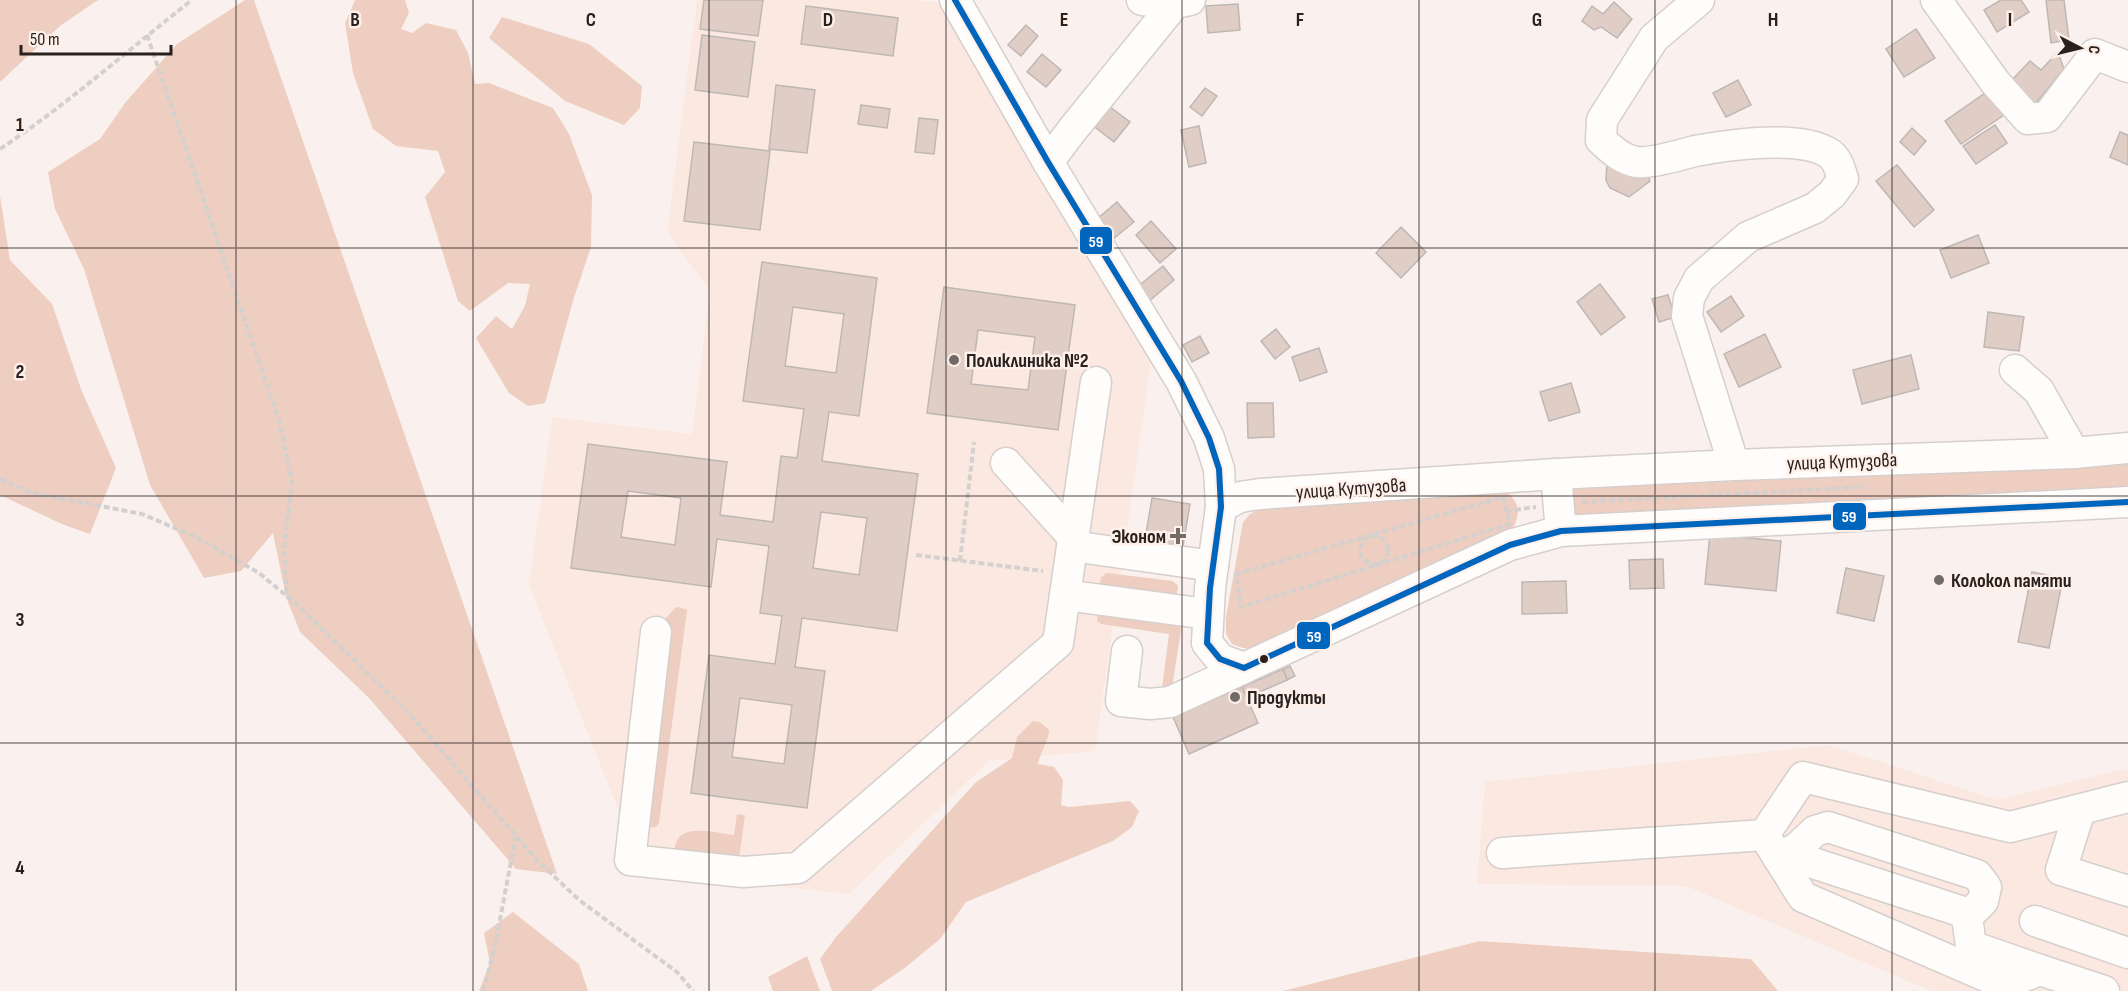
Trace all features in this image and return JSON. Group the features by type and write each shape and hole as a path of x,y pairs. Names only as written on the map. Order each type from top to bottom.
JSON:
{"street":[{"path":"955,0 1048,162 1181,381 1209,438 1219,469 1221,507 1207,614 1207,643 1220,659 1244,668"},
{"path":"1142,0 1182,1"},
{"path":"1699,0 1654,38 1602,120 1601,140 1617,155 1637,162 1708,149 1758,143 1807,145 1828,152 1839,164 1843,179 1832,194 1815,208 1748,237 1699,279 1689,298 1687,316 1734,465"},
{"path":"1936,0 1995,82 2028,120 2047,117 2095,54 2128,67"},
{"path":"1048,162 1073,129 1182,1"},
{"path":"2015,370 2039,392 2074,453"},
{"path":"656,632 630,860 743,872 798,868 1058,643 1096,382"},
{"name":"улица Кутузова","path":"1221,507 1240,497 1260,494 1556,474 2074,453 2128,448"},
{"path":"1006,464 1069,563 1207,614"},
{"path":"1556,474 1560,518"},
{"path":"1127,651 1121,701 1150,704 1170,702 1510,545 1560,518 2128,502"},
{"path":"1069,563 1213,566"},
{"path":"1774,850 1803,777 2010,827 2128,798"},
{"path":"2080,810 2061,870 2128,891"},
{"path":"1502,853 1774,850 1798,847 1815,831 1828,826 1977,875 1986,887 1983,901 1967,917"},
{"path":"1774,850 1960,911 1967,917 1971,946 2104,991"},
{"path":"1774,850 1803,897 2004,984 2040,970"},
{"path":"2035,921 2128,953"}],"path":[{"path":"0,149 85,88 192,0"},
{"path":"147,35 279,420 292,482 284,549 287,596"},
{"path":"960,561 975,442"},
{"path":"0,479 32,493 142,514 196,537 259,573 287,596 407,711 536,859 579,900 676,972 693,991"},
{"path":"1506,511 1560,518 1867,487"},
{"path":"1503,497 1510,524 1241,607 1236,574 1369,536 1503,497"},
{"path":"1369,536 1378,536 1388,545 1388,555 1377,564 1368,563 1360,552 1362,542 1369,536"},
{"path":"916,555 960,561 1069,563"},
{"path":"483,991 494,954 502,899 516,836"}],"shaded area":[{"path":"0,0 98,0 60,26 0,82"},
{"path":"245,0 254,0 557,874 516,869 369,698 300,632 286,597 273,533 241,571 204,578 150,485 84,269 55,209 48,172 100,139 125,103 177,44"},
{"path":"355,0 405,0 409,13 401,29 412,33 426,23 456,30 468,53 475,84 489,83 553,108 569,134 592,195 591,247 573,301 545,403 528,406 509,393 476,338 496,316 512,329 525,306 530,284 508,283 470,311 458,301 425,197 445,172 438,151 396,146 373,129 353,73 345,23"},
{"path":"697,0 915,0 951,4 1153,346 1095,751 989,761 849,894 618,869 623,822 529,585 552,417 692,434 710,291 667,232"},
{"path":"502,17 589,44 642,86 640,108 624,125 565,101 489,38"},
{"path":"0,196 10,260 52,304 81,389 116,468 90,534 64,525 0,495"},
{"path":"2128,456 2128,491 1574,518 1572,490 1578,485"},
{"path":"1500,488 1513,498 1518,510 1515,523 1506,537 1254,648 1243,648 1232,644 1226,634 1226,617 1243,522 1250,514 1265,506"},
{"path":"1107,573 1173,581 1178,586 1177,595 1172,599 1099,587 1101,577"},
{"path":"675,608 687,610 659,823 656,827 646,828 641,820 666,618"},
{"path":"1098,612 1180,625 1173,682 1168,693 1161,695 1169,634 1101,624 1097,621"},
{"path":"1033,721 1040,722 1049,730 1038,764 1054,767 1063,780 1061,805 1069,807 1130,801 1139,811 1132,827 1113,841 966,902 940,939 906,967 871,991 832,991 820,959 836,937 975,783 1012,758 1017,737"},
{"path":"1829,745 1997,800 2128,768 2128,991 1931,991 1686,886 1477,884 1485,782"},
{"path":"737,814 745,815 739,859 675,852 676,842 688,832 706,831 734,835"},
{"path":"513,912 579,964 588,991 479,991 490,963 484,933"},
{"path":"1480,941 1751,959 1778,991 1283,991"},
{"path":"807,956 820,991 773,991 768,977"}],"building":[{"path":"704,0 763,0 758,36 700,29"},
{"path":"2001,0 2021,0 2029,12 1997,32 1984,10"},
{"path":"2046,0 2064,0 2069,40 2051,43"},
{"path":"1614,2 1632,19 1617,38 1601,27 1594,30 1582,21 1592,6 1603,14"},
{"path":"1238,4 1240,30 1208,33 1206,6"},
{"path":"806,6 898,18 893,56 801,44"},
{"path":"1026,25 1038,36 1021,56 1008,45"},
{"path":"1916,29 1935,58 1904,77 1886,49"},
{"path":"702,35 755,42 748,97 695,90"},
{"path":"2058,52 2064,69 2035,104 2025,104 2008,84 2030,61 2041,70"},
{"path":"1042,54 1061,70 1046,87 1027,72"},
{"path":"1738,80 1751,105 1726,117 1713,93"},
{"path":"776,85 815,90 807,153 769,149"},
{"path":"1205,88 1217,96 1202,116 1190,107"},
{"path":"1988,91 2004,115 1961,144 1945,121"},
{"path":"861,105 890,109 887,128 858,124"},
{"path":"1110,107 1130,122 1114,142 1095,127"},
{"path":"919,118 938,120 934,154 915,152"},
{"path":"1995,125 2007,143 1976,164 1963,146"},
{"path":"1199,126 1206,163 1189,167 1181,130"},
{"path":"1912,128 1926,141 1914,155 1900,142"},
{"path":"2120,132 2128,135 2128,165 2110,157"},
{"path":"694,142 770,151 760,230 684,221"},
{"path":"1607,162 1644,167 1650,181 1629,197 1610,188 1606,180"},
{"path":"1897,165 1934,210 1914,227 1876,181"},
{"path":"1117,202 1134,222 1113,239 1097,219"},
{"path":"1151,221 1176,249 1160,263 1136,235"},
{"path":"1401,227 1426,252 1401,278 1376,253"},
{"path":"1978,235 1989,263 1951,278 1940,250"},
{"path":"762,262 877,278 859,416 829,412 822,461 918,474 897,631 802,618 795,667 825,671 807,808 691,793 709,655 775,664 782,616 760,613 769,546 717,539 711,587 571,568 588,444 727,462 720,515 773,522 781,456 797,458 804,409 743,401","holes":["793,307 844,314 836,373 785,366","628,491 681,498 675,545 621,537","821,512 867,518 859,575 813,568","740,698 792,705 784,764 732,757"]},
{"path":"1163,266 1174,280 1148,302 1136,288"},
{"path":"1600,284 1625,317 1601,335 1577,302"},
{"name":"Поликлиника №2","path":"944,287 1075,305 1058,430 927,413","holes":["978,330 1035,337 1028,390 971,384"]},
{"path":"1668,295 1675,317 1659,322 1652,299"},
{"path":"1731,296 1744,316 1721,332 1707,312"},
{"path":"1988,312 2024,317 2019,351 1984,347"},
{"path":"1276,329 1290,347 1275,359 1261,341"},
{"path":"1765,334 1781,367 1739,387 1724,354"},
{"path":"1200,336 1209,353 1192,362 1183,345"},
{"path":"1319,348 1327,372 1300,381 1292,357"},
{"path":"1911,355 1919,389 1862,404 1853,370"},
{"path":"1571,383 1580,412 1549,421 1540,392"},
{"path":"1247,403 1273,403 1274,437 1248,438"},
{"path":"1152,498 1190,504 1183,546 1145,540"},
{"path":"1710,534 1781,541 1776,591 1705,584"},
{"path":"1663,559 1664,588 1630,589 1629,560"},
{"path":"1846,568 1884,576 1874,621 1837,613"},
{"path":"2032,572 2063,578 2049,648 2018,642"},
{"path":"1566,581 1567,613 1522,614 1522,582"},
{"path":"1290,666 1295,676 1287,680 1283,669"},
{"path":"1283,669 1287,680 1246,698 1242,687"},
{"path":"1242,687 1258,723 1189,754 1173,717"}],"transit line":[{"name":"59","path":"955,0 1048,162 1181,381 1209,438 1219,469 1221,507 1210,588 1207,643 1220,659 1244,668 1510,545 1561,531 2128,502"}],"place":[{"name":"Поликлиника №2","path":"954,360"},
{"name":"Эконом","path":"1178,536"},
{"name":"Колокол памяти","path":"1939,580"},
{"name":"Продукты","path":"1235,697"}]}
